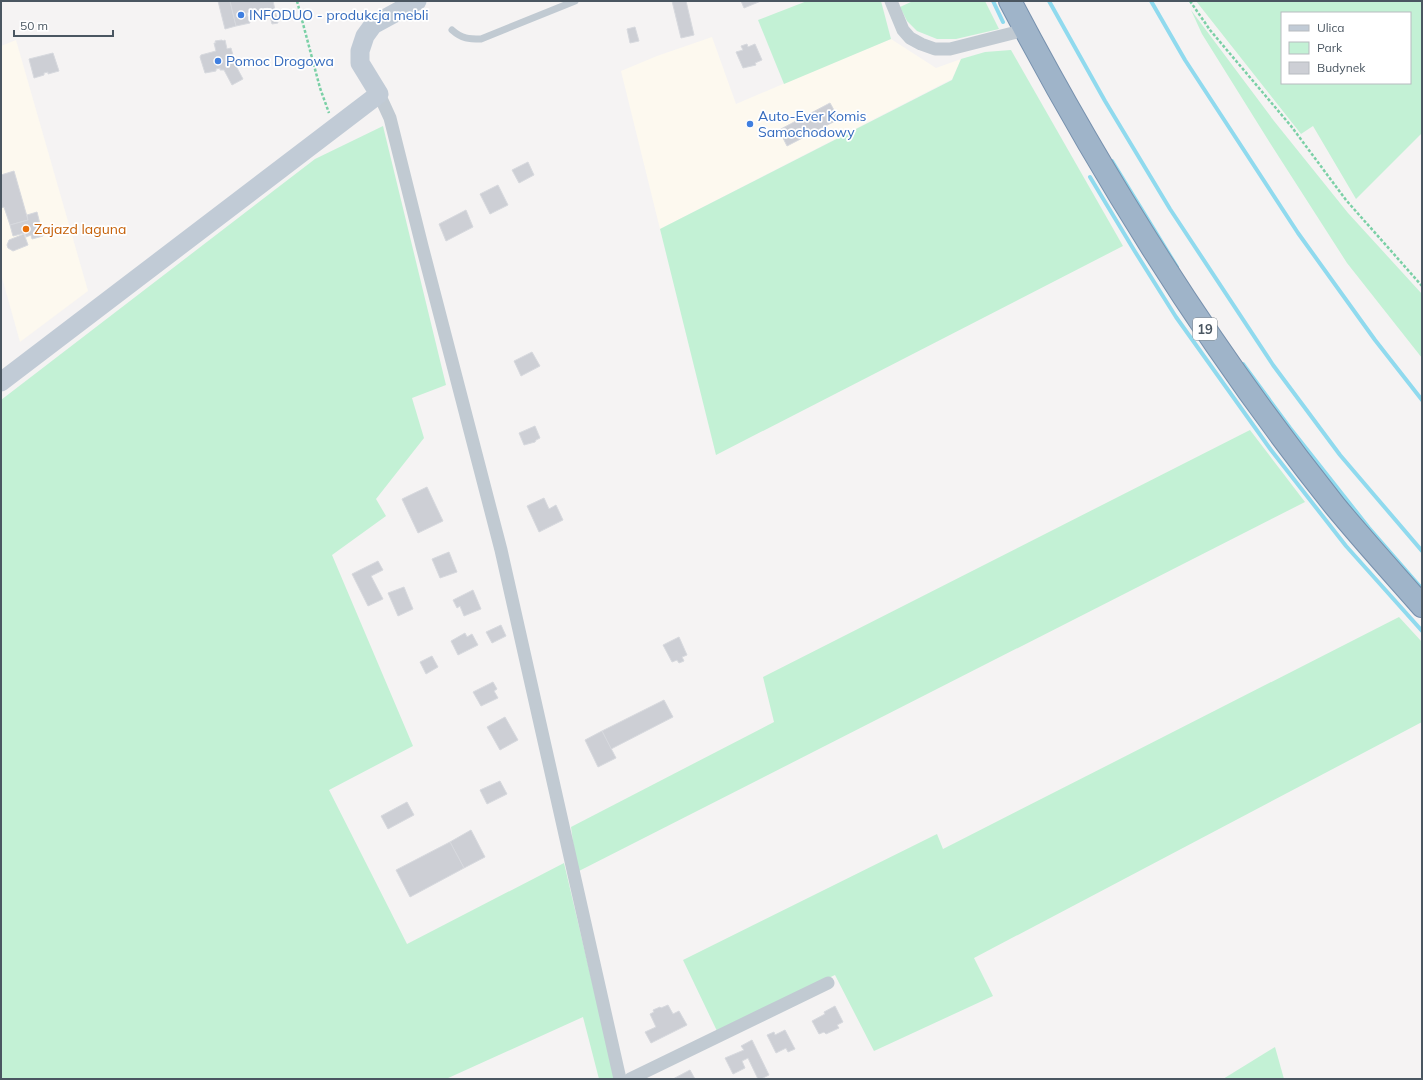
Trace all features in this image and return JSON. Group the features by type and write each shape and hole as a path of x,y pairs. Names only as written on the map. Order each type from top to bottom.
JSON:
{"highway":[{"name":"19","path":"1010,1 1074,120 1161,262 1231,368 1336,506 1422,606"}],"main road":[{"path":"1,382 379,94 360,63 360,51 365,36 373,25 417,1"}],"street":[{"path":"891,1 903,30 910,38 935,49 950,49 1013,33 1024,28"},
{"path":"379,94 387,108 390,118 501,550 620,1079"},
{"path":"630,1079 828,983"}],"lane":[{"path":"452,30 459,36 467,39 481,40 575,1"}],"path":[{"path":"297,1 320,88 335,128"},
{"path":"1190,1 1210,30 1291,126 1346,200 1422,286"}],"shaded area":[{"name":"Auto-Ever Komis Samochodowy","path":"712,37 736,104 891,39 936,68 961,59 952,79 660,229 621,71 657,56"},
{"path":"16,40 88,291 20,342 1,274 1,46"}],"green space":[{"path":"807,1 881,1 891,39 784,84 758,20"},
{"path":"913,1 985,1 999,29 956,39 937,39 917,31 907,21 900,7"},
{"path":"1196,1 1422,1 1422,133 1356,199 1313,126 1301,134"},
{"path":"1191,10 1274,121 1348,213 1422,294 1422,358 1347,263 1202,34"},
{"path":"1011,50 1123,246 716,455 660,229 952,80 961,59 985,52"},
{"path":"383,126 446,385 412,398 424,438 376,499 386,516 332,555 413,746 329,790 407,944 564,863 615,1079 599,1079 583,1017 446,1079 1,1079 1,400 315,159"},
{"path":"1250,430 1305,502 577,872 571,827 774,722 763,677"},
{"path":"1399,617 1422,642 1422,722 974,958 993,996 874,1051 835,975 717,1031 683,960 937,834 943,849"},
{"path":"1275,1047 1284,1079 1223,1079"}],"building":[{"path":"218,1 230,1 236,26 225,29"},
{"name":"INFODUO - produkcja mebli","path":"230,1 273,1 278,23 272,24 268,8 247,13 250,23 236,26"},
{"path":"672,1 686,1 694,35 681,38"},
{"path":"741,1 761,1 744,8"},
{"path":"635,27 639,41 630,43 627,29"},
{"name":"Pomoc Drogowa","path":"225,40 227,49 231,48 236,66 243,79 232,85 224,70 220,70 220,68 216,69 216,71 205,73 200,57 201,55 216,51 215,41"},
{"path":"747,44 748,47 755,44 762,60 755,63 756,65 743,68 736,52 743,50 741,46"},
{"path":"53,53 59,71 48,74 48,72 44,73 44,75 34,78 29,59"},
{"path":"830,103 839,119 787,146 779,130"},
{"path":"528,162 534,175 519,183 512,170"},
{"path":"14,171 28,220 10,225 4,207 1,208 1,175"},
{"path":"498,185 508,205 490,214 480,194"},
{"path":"466,210 473,227 446,241 439,224"},
{"name":"Zajazd laguna","path":"37,212 43,236 32,239 31,235 26,237 25,233 13,236 10,225 28,220 27,215"},
{"path":"24,234 28,245 13,251 8,248 7,245 9,240"},
{"path":"532,352 540,366 521,376 514,361"},
{"path":"535,426 540,438 535,442 524,445 519,433"},
{"path":"427,487 443,521 418,533 402,499"},
{"path":"544,498 549,509 556,505 563,520 539,532 527,506"},
{"path":"449,552 457,572 440,578 432,559"},
{"path":"378,561 383,570 371,576 383,599 368,606 352,574"},
{"path":"404,587 413,609 398,616 388,593"},
{"path":"473,590 481,609 464,616 460,606 457,608 453,600"},
{"path":"501,625 506,636 492,643 486,632"},
{"path":"465,633 467,637 472,634 478,645 458,655 451,641"},
{"path":"679,637 687,655 682,657 684,661 679,663 677,660 672,662 663,645"},
{"path":"432,656 438,667 426,674 420,662"},
{"path":"493,682 497,689 494,691 498,698 481,706 473,692"},
{"path":"664,700 673,717 611,749 602,731"},
{"path":"505,717 518,740 500,750 487,727"},
{"path":"602,731 616,758 598,767 585,740"},
{"path":"500,781 507,794 487,804 480,790"},
{"path":"407,802 414,815 388,829 381,816"},
{"path":"471,830 485,857 464,868 450,842"},
{"path":"450,842 464,868 410,897 396,870"},
{"path":"668,1005 673,1014 679,1011 687,1025 651,1043 645,1032 656,1027 650,1014 654,1012 653,1010"},
{"path":"835,1006 843,1022 837,1025 839,1028 826,1034 824,1032 819,1034 812,1021 825,1014 824,1012"},
{"path":"785,1030 795,1049 788,1052 786,1048 776,1053 767,1035 774,1032 775,1035"},
{"path":"752,1040 769,1075 761,1079 758,1079 748,1058 742,1061 745,1068 733,1074 725,1058 744,1050 741,1046"},
{"path":"690,1070 695,1079 673,1079"}],"waterway":[{"path":"993,1 1003,22"},
{"path":"1049,1 1105,101 1170,209 1273,365 1340,455 1422,551"},
{"path":"1151,1 1185,60 1298,233 1375,340 1422,400"},
{"path":"1112,161 1177,267"},
{"path":"1090,177 1176,317 1271,450 1346,546 1422,631"},
{"path":"1243,364 1290,428 1369,528 1422,589"}],"place":[{"name":"INFODUO - produkcja mebli","path":"241,15"},
{"name":"Pomoc Drogowa","path":"218,61"},
{"name":"Auto-Ever Komis Samochodowy","path":"750,124"},
{"name":"Zajazd laguna","path":"26,229"}]}
